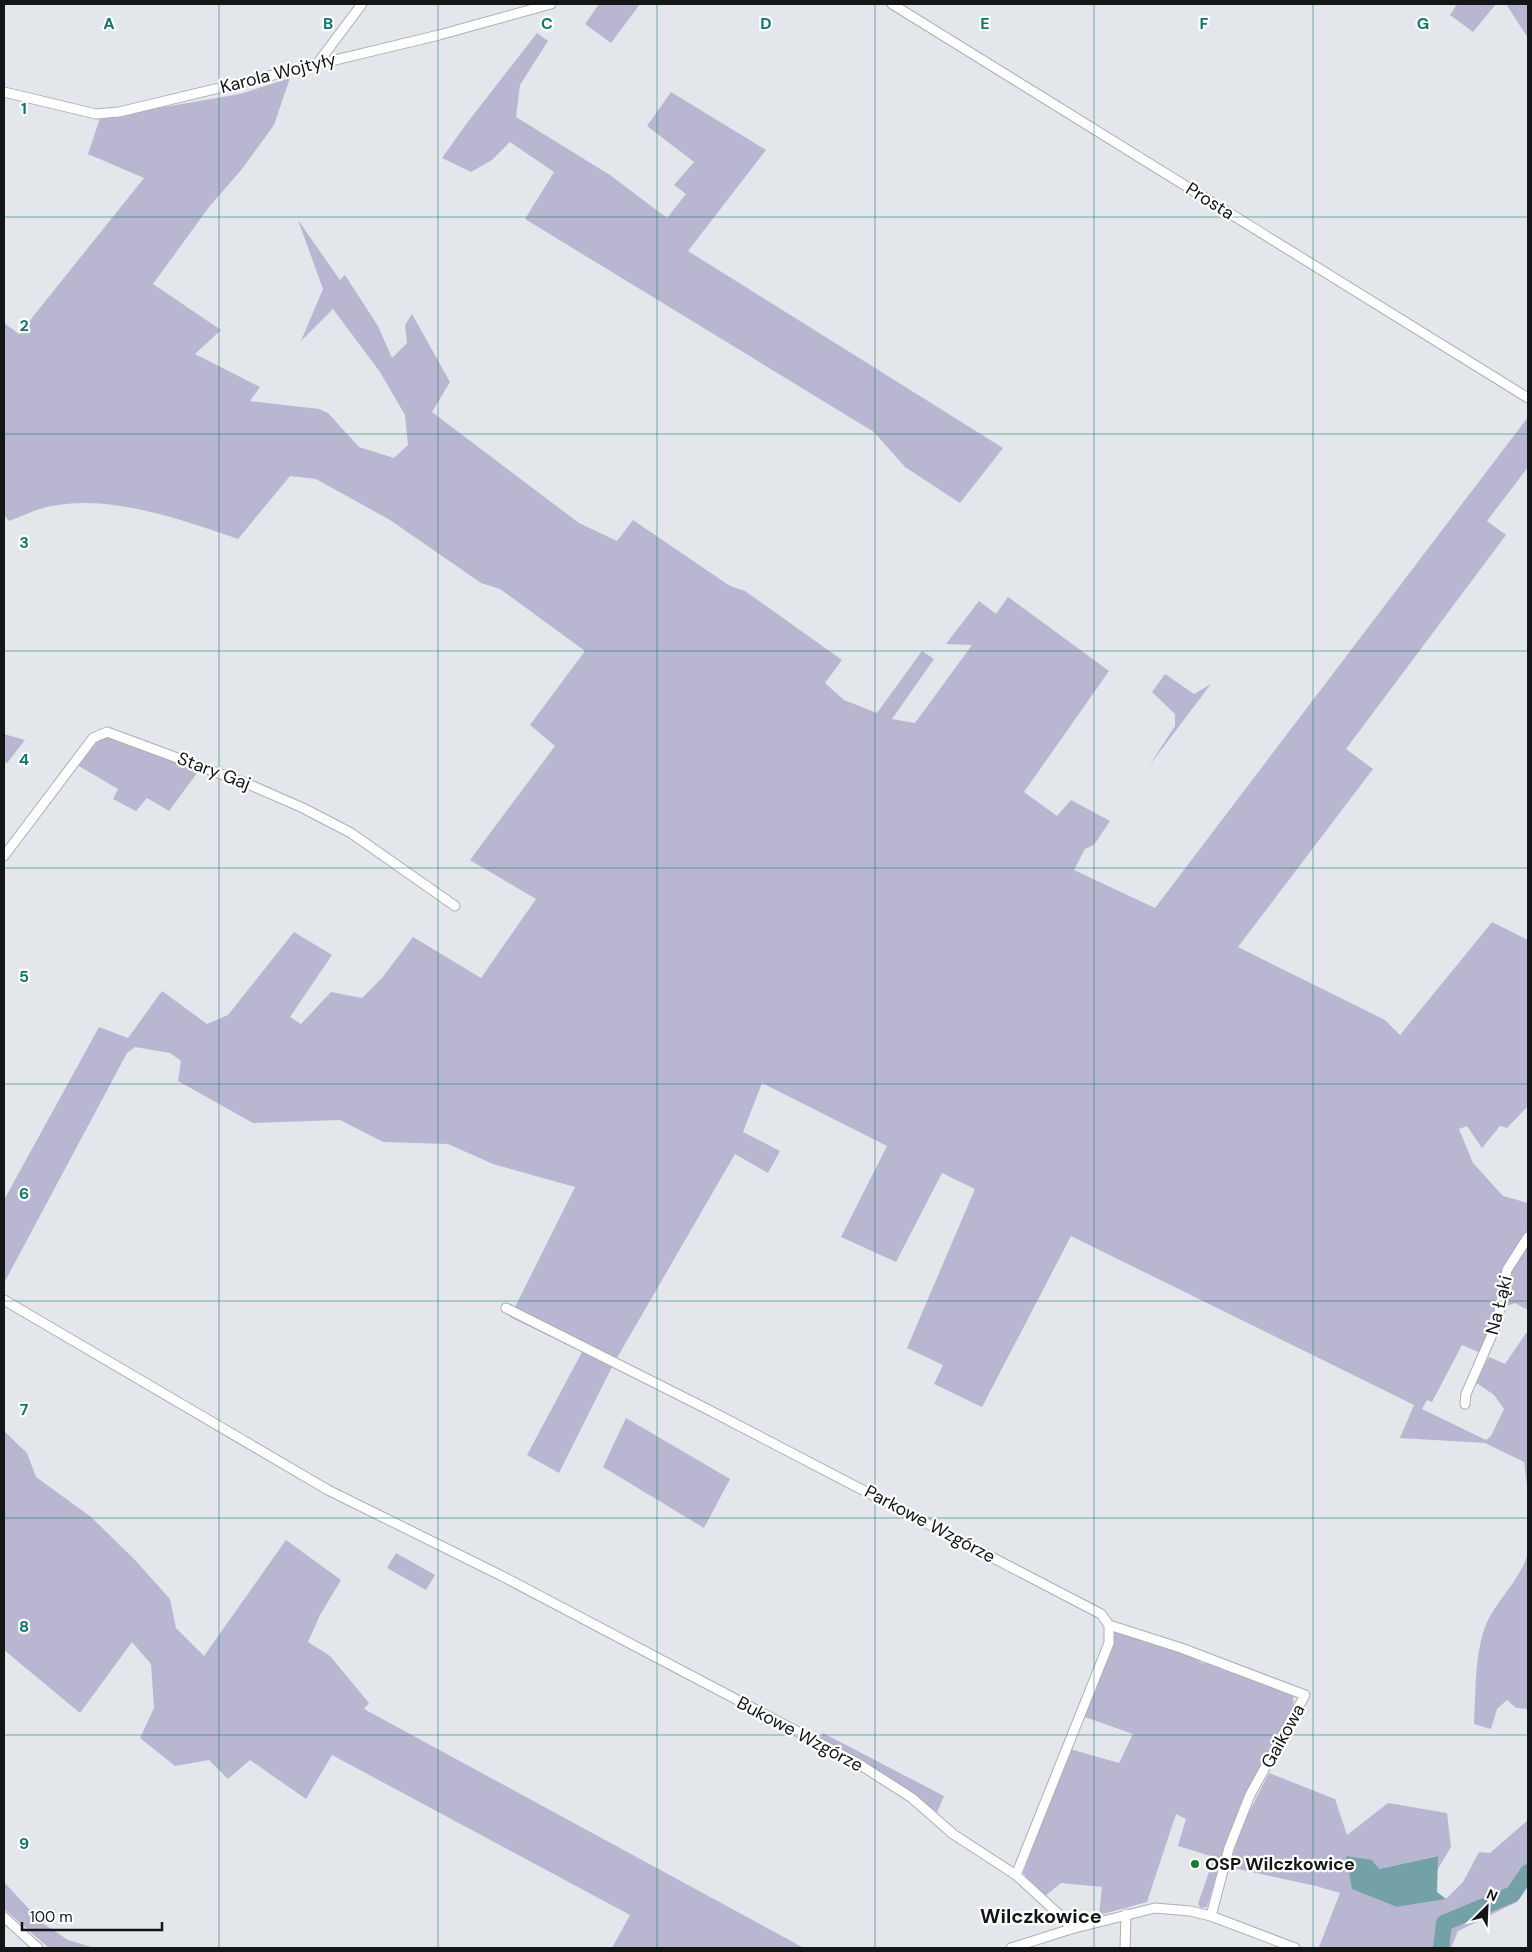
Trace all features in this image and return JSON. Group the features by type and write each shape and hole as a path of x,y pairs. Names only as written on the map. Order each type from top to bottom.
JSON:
{"street":[{"path":"317,64 362,4"},
{"name":"Karola Wojtyły","path":"4,92 96,114 119,112 440,35 551,4"},
{"name":"Prosta","path":"892,4 1528,398"},
{"name":"Stary Gaj","path":"4,856 93,738 107,732 124,736 248,784 303,808 351,833 455,906"},
{"name":"Na Łąki","path":"1465,1404 1466,1394 1497,1324 1507,1270 1528,1237"},
{"name":"Bukowe Wzgórze","path":"4,1300 328,1490 502,1576 858,1764 912,1798 953,1834 1016,1875 1064,1919 1071,1929"},
{"name":"Parkowe Wzgórze","path":"506,1308 715,1413 1084,1605 1101,1614 1109,1624"},
{"path":"1016,1875 1109,1643 1109,1624"},
{"name":"Gaikowa","path":"1109,1624 1181,1648 1305,1695 1250,1795 1229,1848 1211,1916"},
{"path":"1011,1948 1071,1929 1155,1908 1190,1911 1211,1916 1295,1948"},
{"path":"1125,1948 1126,1914"},
{"path":"4,1917 38,1948"}],"shaded area":[{"path":"599,4 640,4 611,43 585,24"},
{"path":"1457,4 1496,4 1473,32 1450,15"},
{"path":"1506,4 1528,4 1528,38"},
{"path":"537,33 548,41 520,85 516,117 610,175 667,218 686,194 674,185 694,162 647,126 671,92 766,150 688,251 1003,448 960,503 905,467 874,432 525,219 554,172 510,142 492,160 471,172 442,158"},
{"path":"290,78 274,125 242,169 209,207 153,284 221,330 195,354 260,387 250,401 319,409 328,413 359,447 394,458 408,445 405,415 380,372 333,309 301,341 323,289 298,220 340,280 345,275 378,326 392,358 407,343 405,325 412,314 450,382 432,412 579,523 617,541 633,520 730,586 745,591 842,660 825,683 844,700 877,713 922,651 934,659 892,719 915,723 972,645 946,644 979,601 996,614 1008,597 1109,671 1024,792 1057,816 1071,800 1110,821 1094,845 1085,849 1074,870 1155,908 1528,417 1528,467 1487,521 1506,535 1346,749 1373,769 1238,947 1385,1020 1400,1035 1492,922 1528,940 1528,1106 1507,1128 1500,1126 1482,1148 1467,1126 1459,1129 1473,1163 1503,1196 1528,1203 1528,1231 1502,1271 1494,1323 1481,1353 1462,1345 1432,1402 1427,1400 1422,1409 1486,1440 1491,1436 1504,1409 1494,1395 1475,1382 1489,1357 1505,1364 1526,1333 1528,1334 1528,1493 1524,1462 1485,1443 1400,1438 1414,1405 1071,1236 982,1407 934,1384 943,1365 907,1348 975,1189 942,1173 896,1262 841,1237 887,1146 762,1083 743,1132 780,1151 768,1173 735,1154 614,1363 559,1473 527,1455 582,1352 510,1317 575,1187 493,1164 448,1144 383,1142 340,1120 253,1123 178,1081 181,1061 170,1053 135,1047 127,1053 4,1283 4,1200 99,1027 128,1038 162,991 207,1024 228,1015 294,932 332,955 290,1017 301,1024 331,992 362,998 382,978 413,937 481,978 536,899 470,860 555,746 530,725 585,651 500,589 481,583 390,520 316,479 290,476 238,539 170,517 122,506 98,503 75,503 47,507 9,521 4,515 4,323 19,334 144,178 88,154 100,118 240,94"},
{"path":"1165,674 1194,694 1211,684 1149,766 1175,726 1175,714 1152,692"},
{"path":"4,734 25,740 7,763 4,762"},
{"path":"109,736 200,769 169,811 147,798 136,811 113,799 118,789 77,765 96,740"},
{"path":"1528,1247 1528,1310 1515,1303 1506,1306 1511,1271"},
{"path":"626,1418 730,1479 704,1528 603,1467"},
{"path":"4,1431 27,1453 36,1477 91,1517 135,1560 170,1599 176,1628 204,1656 286,1540 341,1580 320,1615 308,1642 330,1656 369,1703 364,1709 804,1948 612,1948 630,1915 332,1755 306,1799 250,1760 228,1779 209,1760 175,1766 140,1738 154,1708 151,1664 132,1642 80,1713 4,1650"},
{"path":"396,1553 435,1575 426,1590 387,1568"},
{"path":"1528,1553 1528,1709 1516,1708 1507,1700 1497,1709 1491,1729 1474,1724 1478,1656 1489,1618 1521,1571"},
{"path":"1115,1631 1188,1654 1202,1663 1213,1664 1282,1689 1293,1696 1294,1707 1228,1836 1207,1907 1201,1908 1198,1904 1214,1857 1178,1846 1186,1819 1176,1814 1147,1902 1099,1915 1102,1887 1061,1883 1044,1897 1023,1873 1070,1749 1119,1763 1133,1734 1082,1716"},
{"path":"823,1733 944,1796 936,1815 874,1769 820,1738"},
{"path":"1269,1773 1335,1799 1347,1835 1388,1803 1447,1813 1451,1847 1436,1872 1437,1856 1379,1869 1397,1907 1446,1899 1463,1882 1479,1852 1490,1853 1528,1820 1528,1885 1517,1902 1458,1931 1451,1948 1319,1947 1340,1893 1229,1867 1241,1828"},
{"path":"4,1882 41,1922 68,1940 95,1948 49,1948 4,1909"}],"water":[{"path":"1346,1856 1372,1860 1379,1869 1438,1856 1437,1892 1446,1899 1397,1907 1352,1889"}],"waterway":[{"path":"1441,1948 1444,1923 1513,1894 1528,1872"}],"place":[{"name":"OSP Wilczkowice","path":"1195,1864"}],"district":[{"name":"Wilczkowice","path":"1041,1916"}]}
